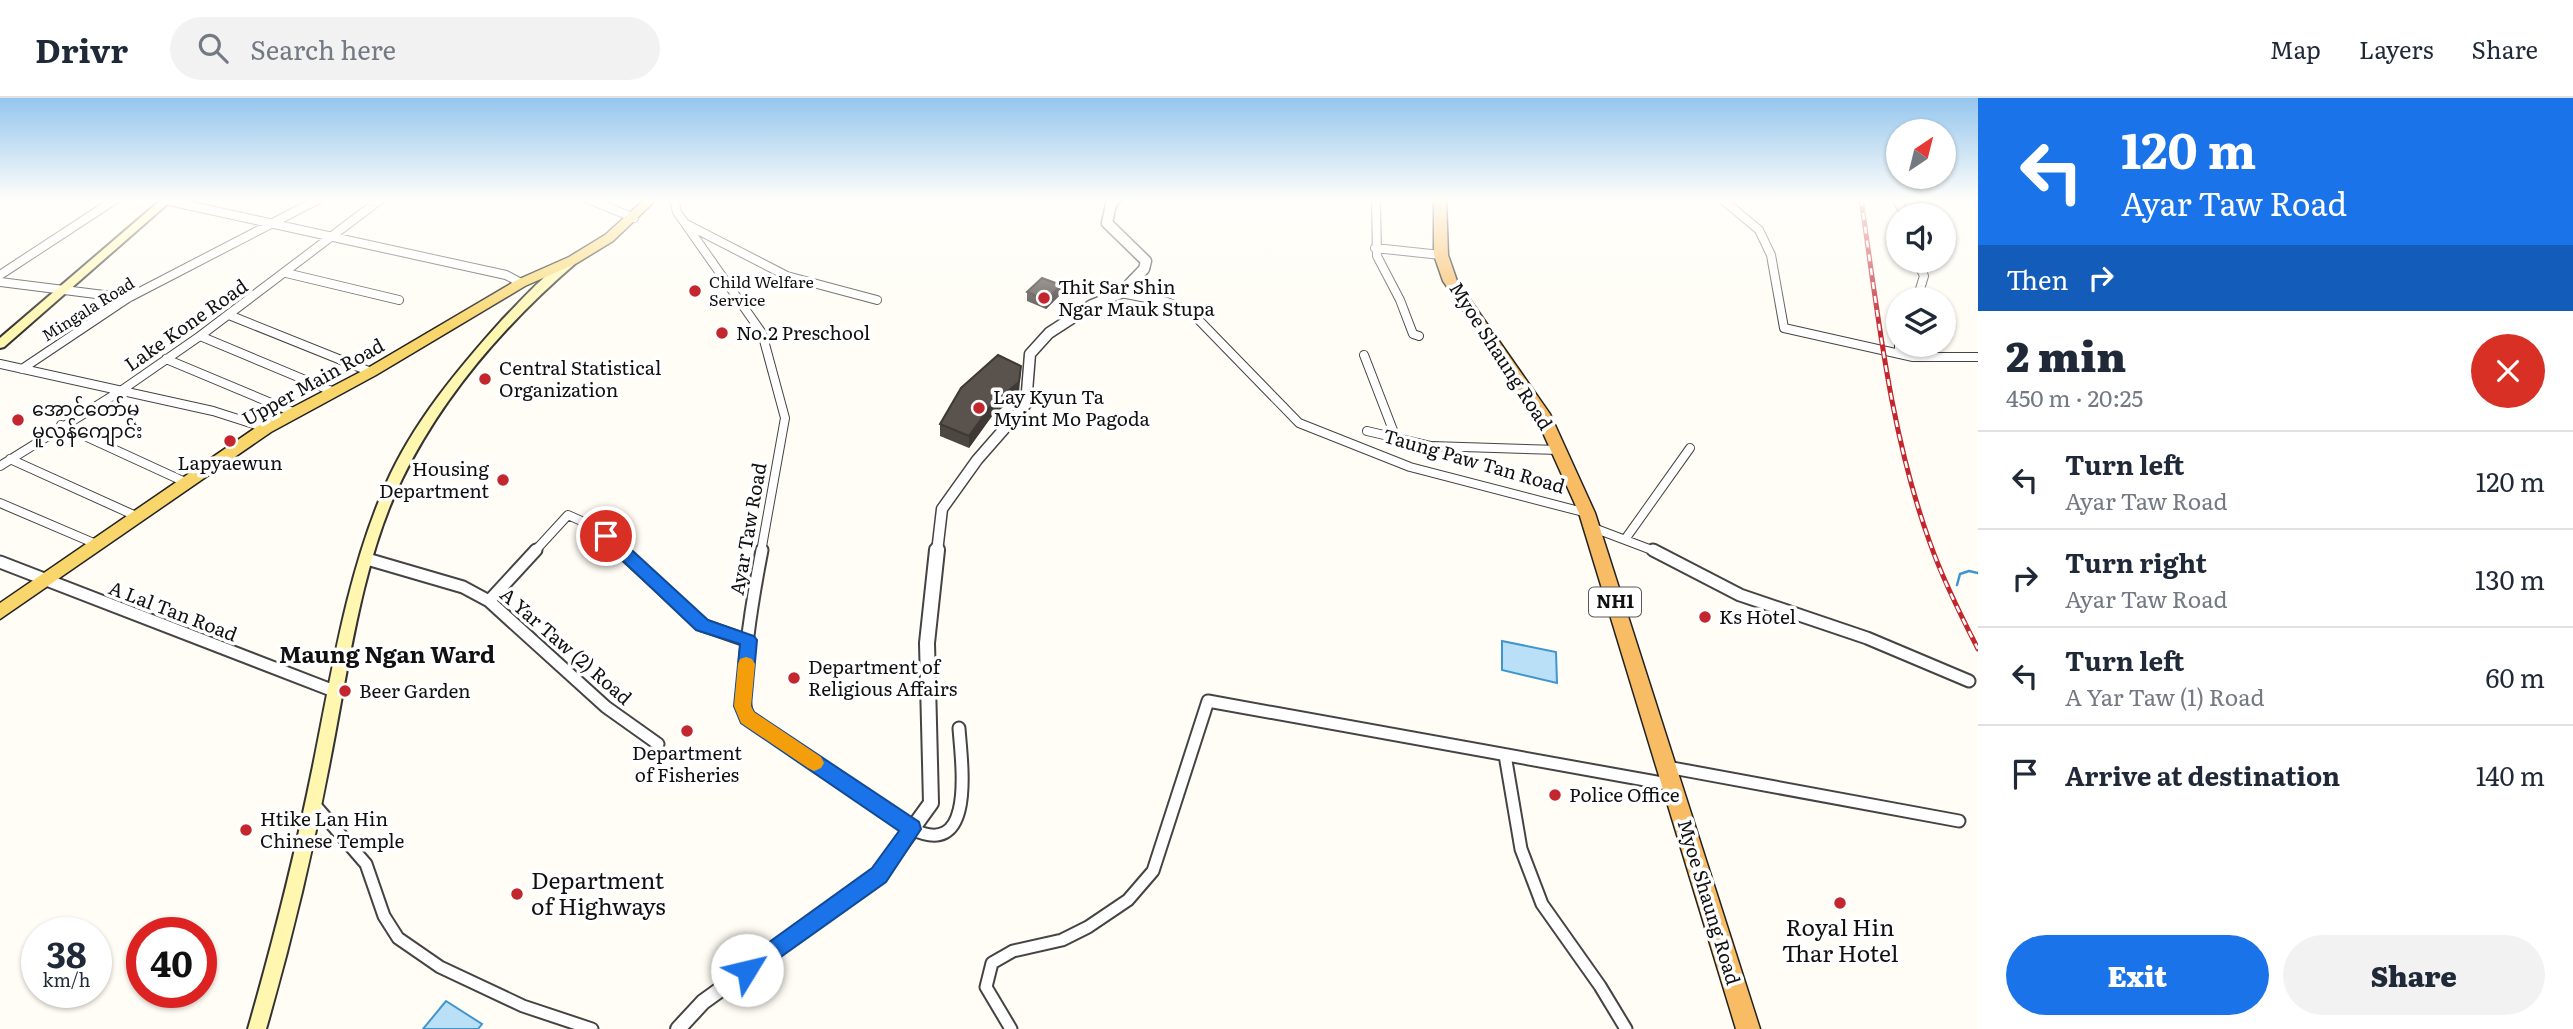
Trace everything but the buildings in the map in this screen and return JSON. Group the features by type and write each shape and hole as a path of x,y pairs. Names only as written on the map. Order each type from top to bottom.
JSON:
{"highway":[{"name":"Myoe Shaung Road","path":"1441,242 1441,255 1450,281 1542,414 1589,520 1748,1029"}],"main road":[{"path":"0,344 115,242"},
{"name":"Upper Main Road","path":"0,611 266,428 371,372 521,283 573,260 602,242"},
{"path":"257,1029 314,804 334,691 381,513 398,474 452,390 490,340 545,282 573,260"}],"street":[{"path":"0,275 50,242"},
{"name":"Mingala Road","path":"22,369 128,298 238,242"},
{"name":"Lake Kone Road","path":"0,466 61,425 122,390 229,315 323,242"},
{"path":"360,242 506,275 521,283"},
{"name":"Ayar Taw Road","path":"699,242 762,333 785,418 748,640 743,706 748,718 912,829 922,834 938,836 957,823 963,804 959,728"},
{"path":"723,242 787,276 877,300"},
{"path":"678,1029 703,1002 879,875 931,803 927,643 942,509 977,460 1026,404 1030,354 1049,333 1092,305 1121,293 1144,269 1146,261 1127,242"},
{"path":"1375,242 1375,248 1413,334 1419,336"},
{"path":"1764,242 1770,255 1784,328 1886,351"},
{"path":"1375,248 1441,255"},
{"path":"286,273 399,300"},
{"path":"0,282 128,298"},
{"name":"Taung Paw Tan Road","path":"1121,293 1167,302 1191,312 1299,424 1410,467 1589,520 1740,595 1867,638 1969,681"},
{"path":"229,315 371,372"},
{"path":"200,336 334,392"},
{"path":"1364,355 1396,438"},
{"path":"1956,356 1978,357"},
{"path":"166,359 295,413"},
{"path":"0,364 213,411 266,428"},
{"path":"61,425 186,482"},
{"path":"1367,430 1430,446 1560,450"},
{"path":"1626,538 1690,448"},
{"path":"10,459 136,516"},
{"path":"0,503 96,544"},
{"path":"489,601 568,515 595,527 702,625 748,640"},
{"name":"A Yar Taw (2) Road","path":"367,559 463,587 489,601 606,707 658,744"},
{"name":"A Lal Tan Road","path":"0,562 334,691"},
{"path":"1011,1029 986,987 992,963 1013,951 1062,940 1088,927 1128,900 1153,871 1208,701 1673,785"},
{"path":"1505,755 1521,849 1542,905 1600,986 1626,1029"},
{"path":"1667,767 1959,821"},
{"path":"314,804 366,864 384,916 398,938 440,967 523,1006 592,1029"}],"water":[{"path":"1502,641 1556,652 1557,683 1502,670"},
{"path":"446,1001 482,1024 478,1029 423,1029"}],"waterway":[{"path":"1957,585 1960,574 1969,571 1978,573"}],"railway":[{"path":"1867,242 1895,416 1916,501 1935,557 1978,649"}],"slow traffic":[{"path":"746,664 743,706 748,718 814,763"}],"place":[{"name":"Child Welfare Service","path":"695,291"},
{"name":"Thit Sar Shin Ngar Mauk Stupa","path":"1044,298"},
{"name":"No.2 Preschool","path":"722,333"},
{"name":"Central Statistical Organization","path":"485,379"},
{"name":"Lay Kyun Ta Myint Mo Pagoda","path":"979,408"},
{"name":"အောင်တော်မူ မူလွန်ကျောင်း","path":"18,420"},
{"name":"Lapyaewun","path":"230,441"},
{"name":"Housing Department","path":"503,480"},
{"name":"Ks Hotel","path":"1705,617"},
{"name":"Department of Religious Affairs","path":"794,678"},
{"name":"Beer Garden","path":"345,691"},
{"name":"Department of Fisheries","path":"687,731"},
{"name":"Police Office","path":"1555,795"},
{"name":"Htike Lan Hin Chinese Temple","path":"246,830"},
{"name":"Department of Highways","path":"517,894"},
{"name":"Royal Hin Thar Hotel","path":"1840,903"}],"district":[{"name":"Maung Ngan Ward","path":"387,655"}],"route":[{"path":"606,536 702,625 748,640 743,706 748,718 912,829 879,875 747,970"}]}
